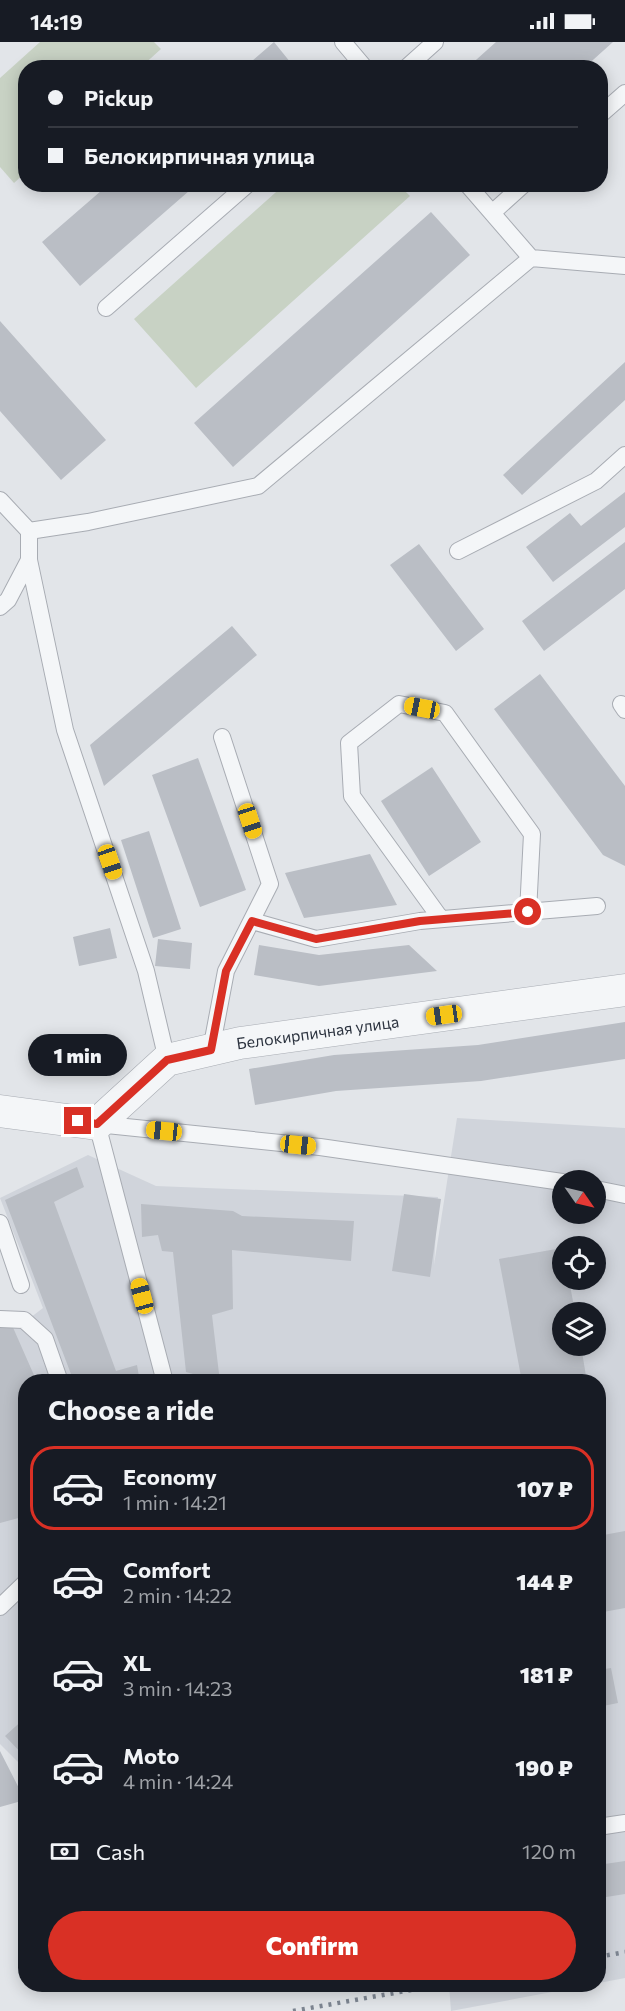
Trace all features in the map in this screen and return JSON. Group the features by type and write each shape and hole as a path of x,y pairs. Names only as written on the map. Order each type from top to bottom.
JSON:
{"street":[{"name":"Белокирпичная улица","path":"97,1124 167,1060 240,1043 625,990"},
{"path":"0,1111 97,1124"}],"lane":[{"path":"343,42 358,60"},
{"path":"415,60 435,42"},
{"path":"608,109 625,93"},
{"path":"106,308 239,192"},
{"path":"474,192 531,258 625,266"},
{"path":"492,213 515,192"},
{"path":"29,531 88,522 258,486 531,258"},
{"path":"458,551 596,481 625,455"},
{"path":"0,500 29,531 29,560 65,730 146,971 167,1060"},
{"path":"0,608 8,600 29,560"},
{"path":"441,919 352,796 349,743 399,704 446,713 532,834 528,912"},
{"path":"211,1050 226,971 270,884 222,737"},
{"path":"252,921 316,939 441,919 597,906"},
{"path":"163,1374 97,1124 320,1147 552,1181"},
{"path":"606,1191 625,1195"},
{"path":"0,1223 21,1285"},
{"path":"0,1318 24,1320 45,1339 57,1374"},
{"path":"0,1607 18,1590"},
{"path":"606,1826 625,1823"}],"shaded area":[{"path":"457,1118 625,1128 625,1978 606,1982 606,1374 18,1374 18,1762 0,1744 0,1326 18,1327 43,1308 0,1198 88,1155 156,1186 438,1197 434,1265"},
{"path":"450,1992 552,1992 451,2011"}],"green space":[{"path":"40,42 154,42 161,49 149,60 20,60"},
{"path":"18,62 18,179 14,183 0,167 0,78"},
{"path":"276,192 406,192 410,196 196,388 134,319"}],"building":[{"path":"274,42 289,60 253,60"},
{"path":"496,42 613,42 593,60 476,60"},
{"path":"100,192 188,192 80,286 42,242"},
{"path":"431,212 470,255 233,467 194,423"},
{"path":"0,321 106,440 61,480 0,411"},
{"path":"625,362 625,400 522,495 503,475"},
{"path":"625,492 625,527 553,582 526,547 570,513 581,526"},
{"path":"625,542 625,589 544,651 522,621"},
{"path":"419,544 484,629 456,651 390,565"},
{"path":"232,626 257,655 104,786 90,745"},
{"path":"540,674 625,786 625,866 603,855 494,709"},
{"path":"198,758 246,890 200,907 152,775"},
{"path":"432,767 481,842 429,876 381,801"},
{"path":"149,831 181,929 153,938 121,840"},
{"path":"370,854 397,905 304,918 285,873"},
{"path":"110,928 117,958 79,966 73,937"},
{"path":"158,939 192,943 190,969 155,966"},
{"path":"259,945 319,955 409,945 437,971 319,986 254,975"},
{"path":"625,1022 625,1059 481,1081 336,1091 255,1105 249,1069 334,1055 478,1045"},
{"path":"77,1167 84,1187 54,1202 116,1371 137,1365 139,1374 71,1374 5,1200"},
{"path":"404,1194 441,1199 430,1277 392,1271"},
{"path":"141,1204 233,1211 242,1216 354,1221 351,1261 232,1250 233,1309 212,1315 219,1374 186,1372 173,1252 162,1251 158,1235 142,1237"},
{"path":"552,1250 552,1290 571,1290 573,1302 552,1302 552,1356 583,1356 586,1374 521,1374 499,1259"},
{"path":"11,1323 33,1374 18,1374 18,1518 0,1523 0,1328"},
{"path":"625,1531 625,1608 606,1612 606,1535"},
{"path":"611,1668 618,1703 606,1705 606,1669"},
{"path":"18,1724 18,1750 5,1736"},
{"path":"0,1751 18,1786 18,1802 0,1807"},
{"path":"625,1861 625,1894 606,1897 606,1864"}],"railway":[{"path":"606,1956 625,1952"},
{"path":"293,2011 400,1992"}],"route":[{"path":"78,1121 97,1124 167,1060 211,1050 226,971 252,921 316,939 420,921 528,912"}]}
